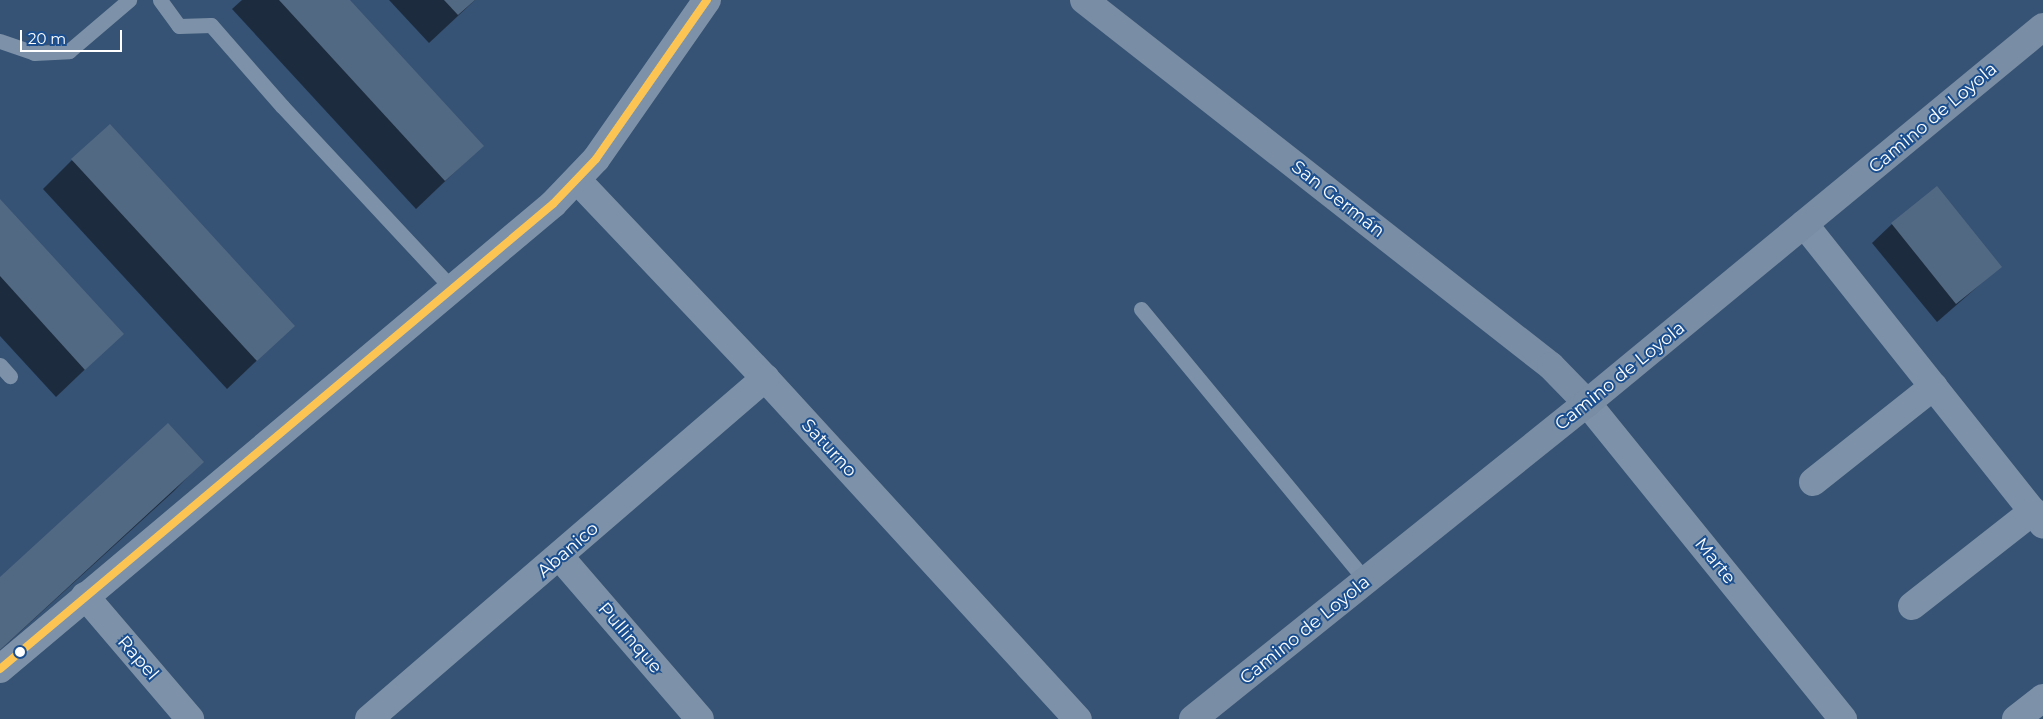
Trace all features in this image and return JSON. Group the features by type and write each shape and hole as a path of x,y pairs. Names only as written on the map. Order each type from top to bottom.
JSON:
{"street":[{"path":"0,669 578,180 707,0"},
{"name":"San Germán","path":"1084,0 1551,366 1587,403"},
{"name":"Camino de Loyola","path":"1193,719 1587,403 2043,27"},
{"name":"Saturno","path":"578,180 765,378 1078,719"},
{"path":"1804,224 2038,517 1912,606"},
{"name":"Abanico","path":"370,719 560,557 765,378"},
{"path":"1812,482 1934,386"},
{"name":"Marte","path":"1587,403 1843,719"},
{"name":"Pullinque","path":"560,557 700,719"},
{"name":"Rapel","path":"85,596 190,719"},
{"path":"2016,719 2043,698"}],"lane":[{"path":"0,41 34,53 68,51 129,0"},
{"path":"160,0 179,26 211,25 282,106 451,287"},
{"path":"1141,309 1366,581"}],"building":[{"path":"279,0 350,0 484,146 445,181"},
{"path":"444,0 475,0 458,15"},
{"path":"110,124 295,326 257,361 71,159"},
{"path":"1937,186 2002,267 1956,304 1891,223"},
{"path":"0,199 124,334 85,370 0,276"},
{"path":"168,423 204,462 0,650 0,577"}],"transit line":[{"path":"0,669 553,204 596,159 707,0"}]}
